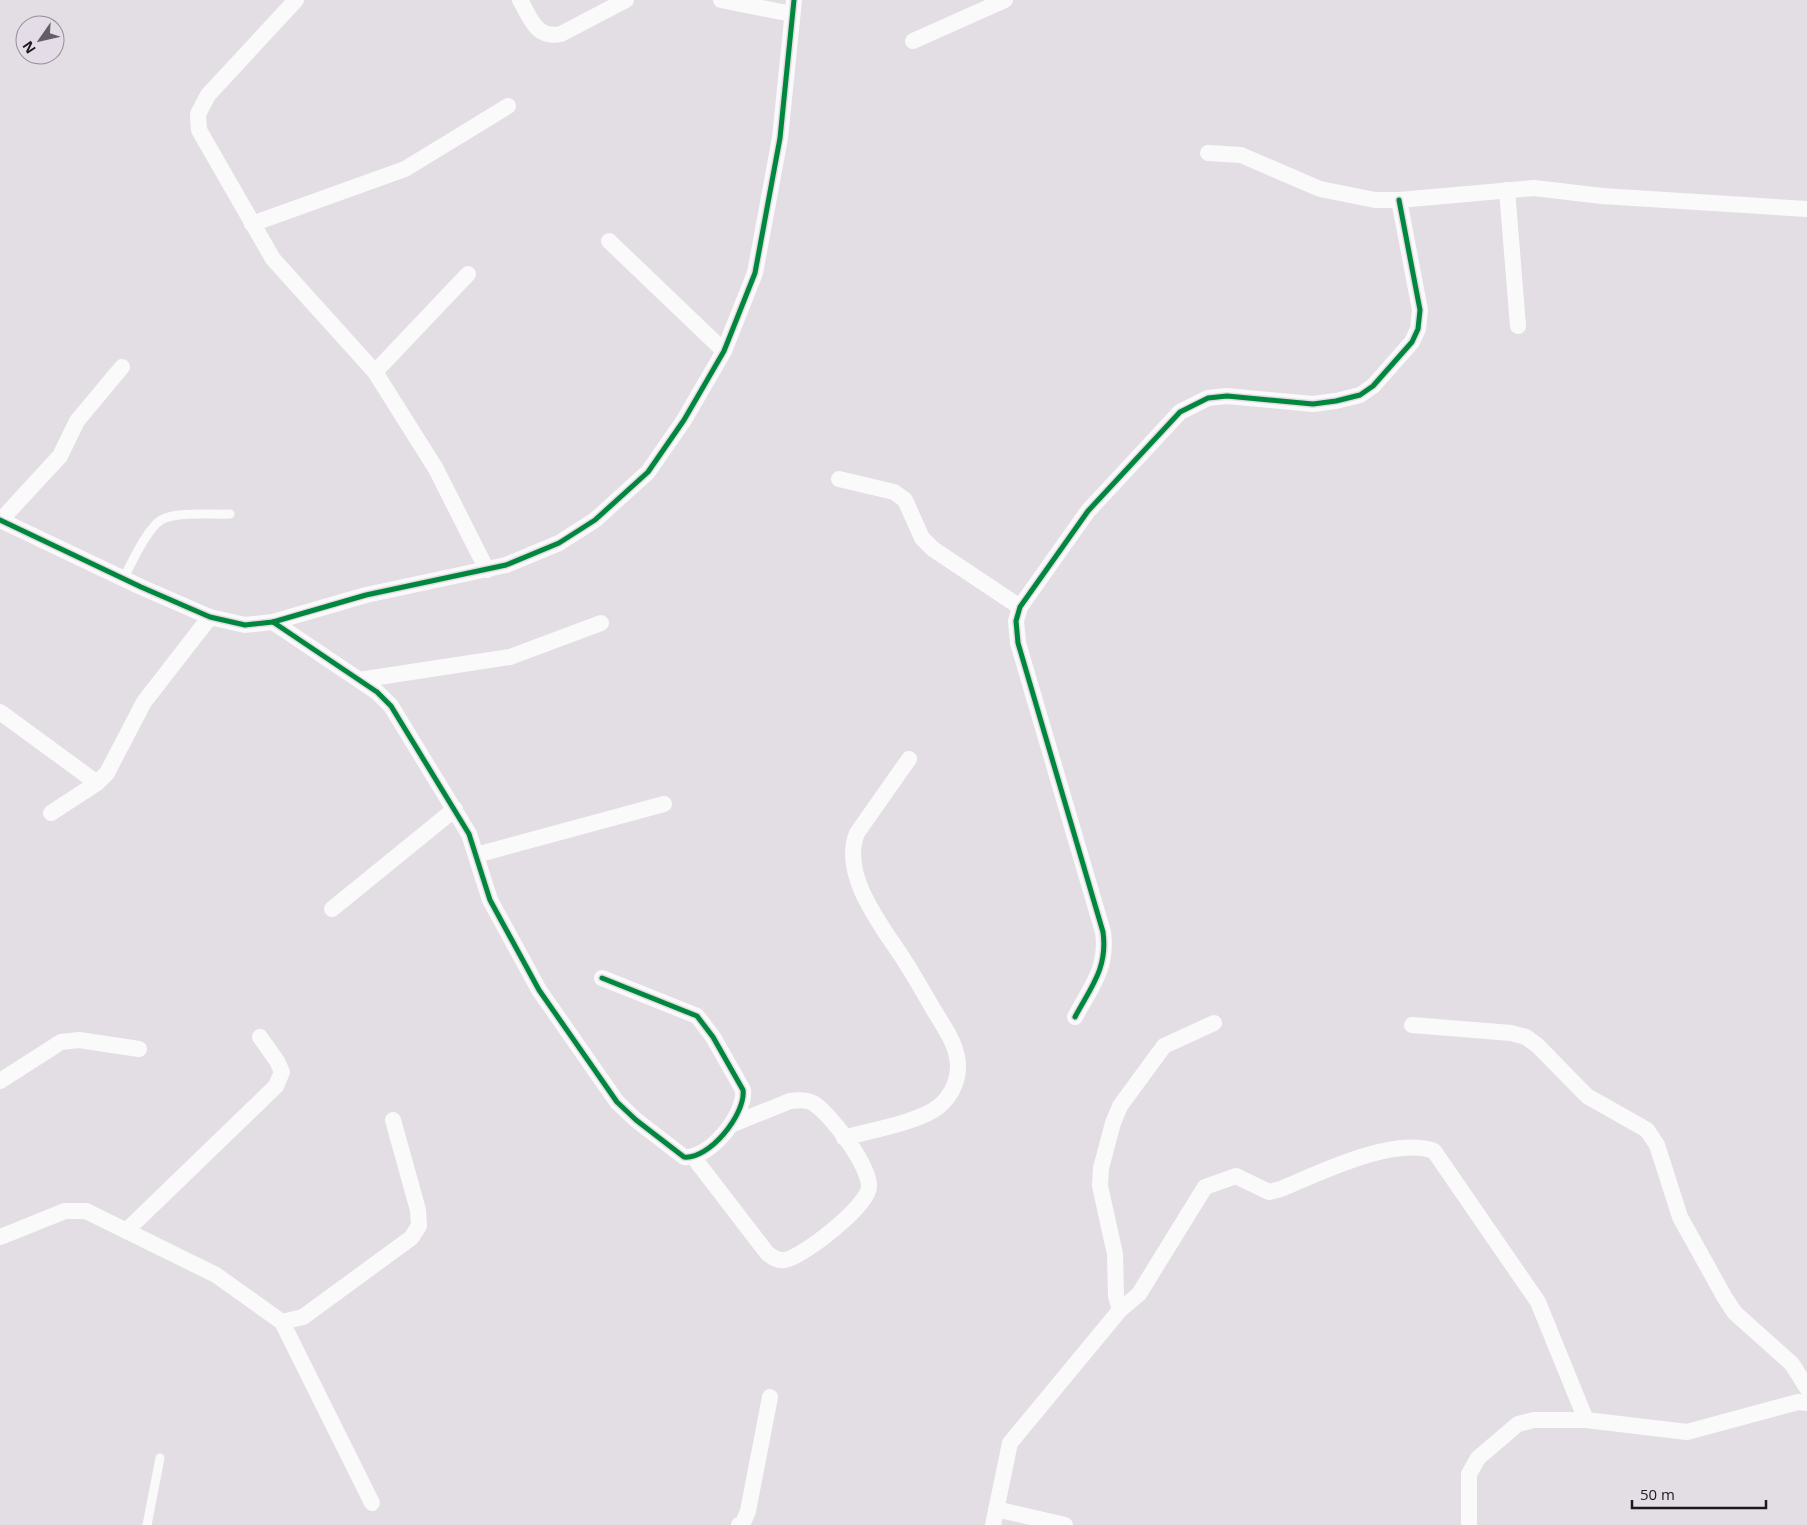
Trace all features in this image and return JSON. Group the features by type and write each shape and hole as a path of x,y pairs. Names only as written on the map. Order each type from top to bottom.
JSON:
{"street":[{"path":"296,0 208,95 198,114 199,130 273,259 375,372 436,470 487,570"},
{"path":"520,0 541,33 550,36 561,34 626,0"},
{"path":"122,367 77,421 60,456 0,521 123,579 210,617 245,625 274,622 366,596 506,566 559,543 595,520 648,472 684,420 724,351 755,273 780,138 793,7 721,0"},
{"path":"913,41 1005,0"},
{"path":"252,224 406,169 508,106"},
{"path":"1208,152 1241,155 1320,189 1375,200 1400,200 1534,188 1602,196 1807,209"},
{"path":"1507,190 1518,326"},
{"path":"1076,1017 1103,963 1106,950 1103,932 1018,642 1016,621 1020,607 1088,511 1180,412 1208,398 1227,396 1313,404 1360,395 1373,386 1412,342 1418,330 1420,310 1400,200"},
{"path":"609,241 724,351"},
{"path":"375,372 468,274"},
{"path":"839,479 894,492 905,500 922,538 933,550 1020,607"},
{"path":"52,813 97,783 107,773 144,702 210,617"},
{"path":"274,622 377,692 391,706 469,834 490,900 539,990 617,1102 684,1157 694,1158 733,1124 744,1099 743,1090 713,1037 697,1016 602,978"},
{"path":"359,680 510,657 601,623"},
{"path":"0,712 97,783"},
{"path":"844,1138 922,1116 937,1108 952,1092 956,1079 957,1057 946,1031 905,961 872,911 852,856 852,846 857,833 908,759"},
{"path":"476,855 664,804"},
{"path":"332,909 455,809"},
{"path":"1120,1310 1116,1296 1115,1254 1100,1186 1101,1168 1112,1123 1120,1106 1164,1046 1214,1023"},
{"path":"1412,1025 1511,1033 1526,1037 1587,1096 1647,1130 1657,1145 1680,1218 1724,1298 1735,1313 1792,1364 1807,1388"},
{"path":"126,1231 276,1086 282,1072 277,1061 260,1037"},
{"path":"0,1081 61,1042 79,1040 139,1049"},
{"path":"694,1158 767,1253 778,1260 786,1260 814,1244 861,1204 867,1195 869,1186 865,1170 823,1111 811,1101 800,1100 733,1124"},
{"path":"282,1322 303,1317 411,1238 419,1226 418,1210 393,1120"},
{"path":"993,1525 1010,1444 1120,1310 1139,1294 1205,1186 1236,1176 1269,1192 1281,1189 1362,1156 1422,1147 1434,1151 1538,1302 1586,1420"},
{"path":"0,1237 65,1211 86,1211 216,1275 282,1322 372,1503"},
{"path":"739,1525 743,1523 748,1511 770,1397"},
{"path":"1469,1525 1469,1474 1478,1458 1505,1433 1518,1424 1534,1420 1586,1420 1686,1432 1798,1402 1807,1403"},
{"path":"996,1509 1065,1525"}],"lane":[{"path":"123,579 150,532 161,520 178,515 230,514"},
{"path":"147,1525 160,1458"}],"cycle path":[{"path":"0,520 141,587 210,617 245,625 273,622 366,595 506,565 559,543 595,520 648,472 684,420 724,351 755,273 780,138 794,0"},
{"path":"1075,1017 1101,967 1104,945 1103,932 1018,643 1016,621 1020,607 1088,511 1180,412 1208,398 1227,396 1313,404 1360,395 1373,386 1412,342 1418,329 1420,310 1399,200"},
{"path":"273,622 377,692 391,706 469,834 490,900 539,990 617,1102 636,1120 684,1157 694,1156 704,1151 724,1134 732,1123 739,1111 743,1090 713,1037 697,1016 602,978"}]}
